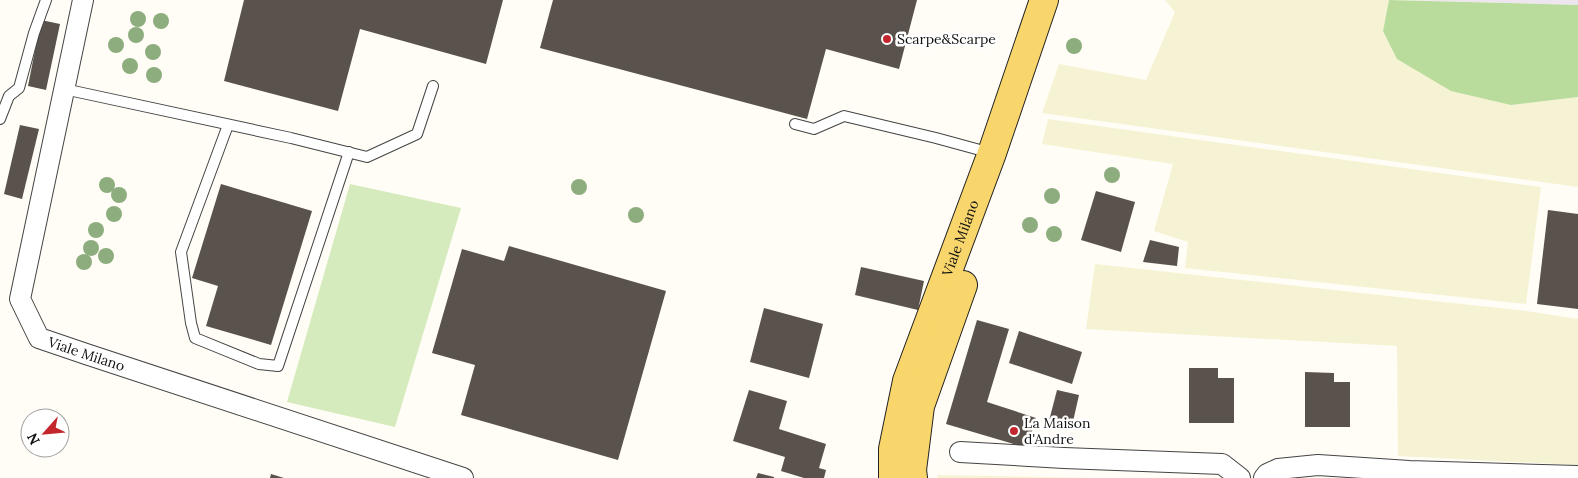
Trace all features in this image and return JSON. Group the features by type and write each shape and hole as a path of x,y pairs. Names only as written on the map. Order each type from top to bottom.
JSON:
{"main road":[{"name":"Viale Milano","path":"906,475 892,449 907,381 992,153 1044,0"},
{"path":"906,475 920,406 1063,0"}],"street":[{"name":"Viale Milano","path":"83,0 20,299 40,338 463,478"},
{"path":"960,452 1222,464 1240,478"},
{"path":"1264,478 1267,474 1278,469 1318,465 1410,475 1578,476"}],"lane":[{"path":"0,119 9,96 19,88 34,33 46,0"},
{"path":"64,89 367,157 417,134 433,86"},
{"path":"795,124 814,129 844,116 992,153"},
{"path":"228,125 181,252 191,323 195,338 258,364 278,366 348,152"}],"shaded area":[{"path":"1165,0 1389,0 1383,31 1511,105 1578,97 1578,187 1042,113 1059,64 1146,80 1175,12"},
{"path":"1401,0 1578,0 1578,5"},
{"path":"1048,119 1541,187 1526,304 1185,268 1188,242 1154,231 1173,164 1042,144"},
{"path":"1095,264 1526,311 1578,319 1578,465 1398,456 1397,346 1086,329"},
{"path":"937,475 1093,478 938,478"}],"green space":[{"path":"1389,0 1578,5 1578,97 1511,105 1451,91 1397,59 1383,31"},
{"path":"350,184 461,208 395,427 287,402"}],"building":[{"path":"244,0 503,0 486,64 360,29 338,111 224,81"},
{"path":"553,0 917,0 899,69 826,49 807,119 540,48"},
{"path":"41,20 60,24 46,90 28,86"},
{"path":"20,125 39,129 22,199 4,194"},
{"path":"221,184 312,211 271,345 206,326 218,286 192,278"},
{"path":"1096,191 1135,202 1121,252 1081,240"},
{"path":"1548,210 1578,214 1578,309 1537,304"},
{"path":"1150,240 1179,247 1177,266 1143,262"},
{"path":"509,246 666,291 618,460 461,415 475,365 432,353 462,249 504,261"},
{"path":"861,267 924,281 918,310 855,295"},
{"path":"764,308 823,324 809,378 750,362"},
{"path":"977,320 1009,329 987,402 1036,418 1027,448 946,424"},
{"path":"1019,331 1082,352 1072,384 1009,363"},
{"path":"1189,368 1218,368 1218,378 1234,378 1234,423 1189,423"},
{"path":"1305,372 1334,373 1334,382 1350,382 1350,427 1305,427"},
{"path":"749,390 787,401 779,429 826,444 819,468 826,470 824,478 804,478 781,471 785,457 733,441"},
{"path":"1057,390 1079,395 1072,426 1049,421"},
{"path":"758,473 774,477 774,478 756,478"},
{"path":"271,474 284,478 270,478"}],"place":[{"name":"Scarpe&Scarpe","path":"887,39"},
{"name":"La Maison d'Andre","path":"1014,431"}]}
